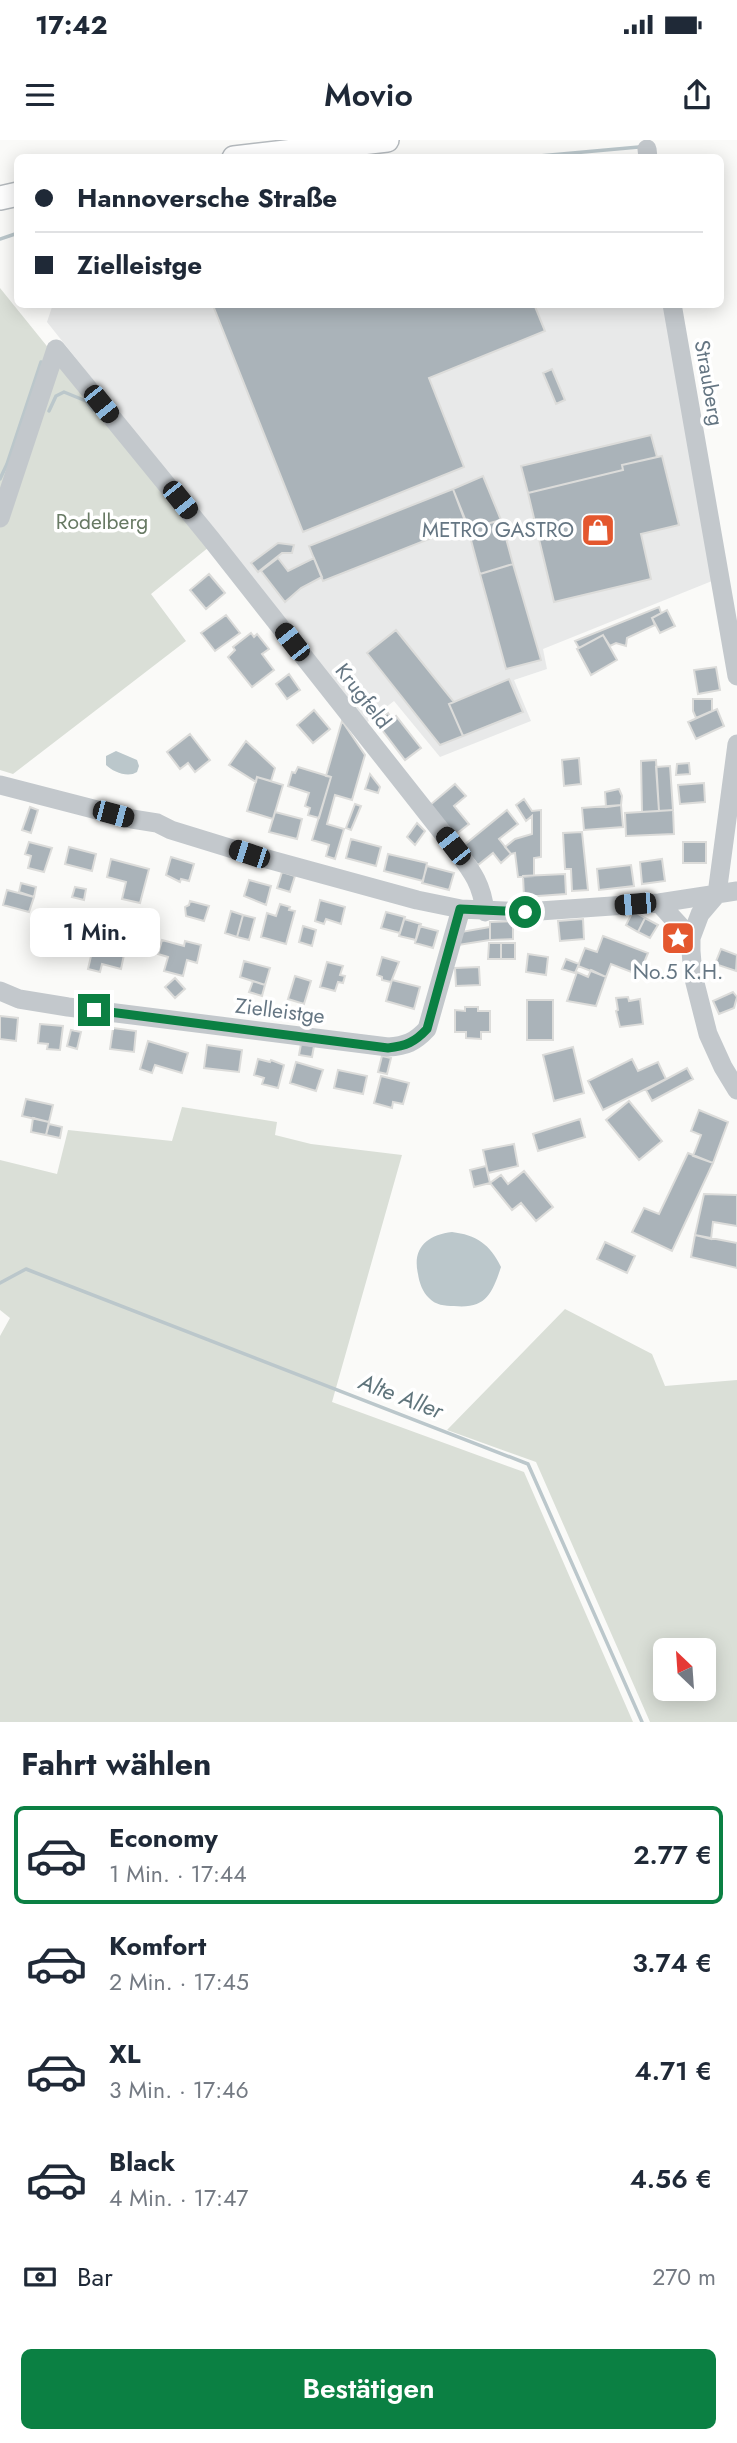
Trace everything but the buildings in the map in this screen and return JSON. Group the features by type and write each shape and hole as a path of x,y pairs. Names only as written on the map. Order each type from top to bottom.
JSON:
{"main road":[{"path":"268,154 387,140"}],"street":[{"name":"Strauberg","path":"673,308 737,676"},
{"name":"Krugfeld","path":"43,389 55,349 211,539 453,846 479,883 485,912"},
{"path":"0,518 43,389 49,383 64,377 86,384"},
{"path":"737,744 717,894 700,914 691,938 693,975 708,1034 737,1090"},
{"path":"0,785 157,823 249,854 460,909 525,912 659,902 737,891"},
{"path":"659,902 691,938"},
{"name":"Zielleistge","path":"0,991 19,999 43,1004 388,1048 404,1046 417,1040 427,1029 460,909"}],"shaded area":[{"path":"52,308 668,308 712,581 543,649 547,669 514,680 531,721 440,757 394,701 366,723 47,322"},
{"path":"116,751 137,760 137,772 121,773 106,765 106,756"},
{"path":"452,1232 481,1242 492,1252 501,1267 491,1292 474,1305 437,1304 427,1296 419,1280 417,1257 423,1244 435,1236"}],"green space":[{"name":"Rodelberg","path":"0,288 209,547 151,594 186,641 13,774 0,770"},
{"path":"182,1107 277,1122 275,1135 311,1144 402,1155 332,1402 524,1472 633,1722 0,1722 0,1336 10,1318 0,1310 0,1160 57,1174 68,1130 172,1141"},
{"path":"565,1309 652,1354 665,1386 737,1380 737,1722 650,1722 536,1462 447,1430"}],"waterway":[{"path":"561,154 639,147"},
{"path":"0,239 14,234"},
{"path":"0,479 41,362"},
{"path":"49,411 56,396 64,392 86,401 93,410"},
{"name":"Alte Aller","path":"0,1283 26,1269 528,1464 642,1722"}],"place":[{"name":"METRO GASTRO","path":"598,530"},
{"name":"No.5 K.H.","path":"678,938"}],"route":[{"path":"94,1010 388,1048 404,1046 417,1040 427,1029 460,909 525,912"}]}
